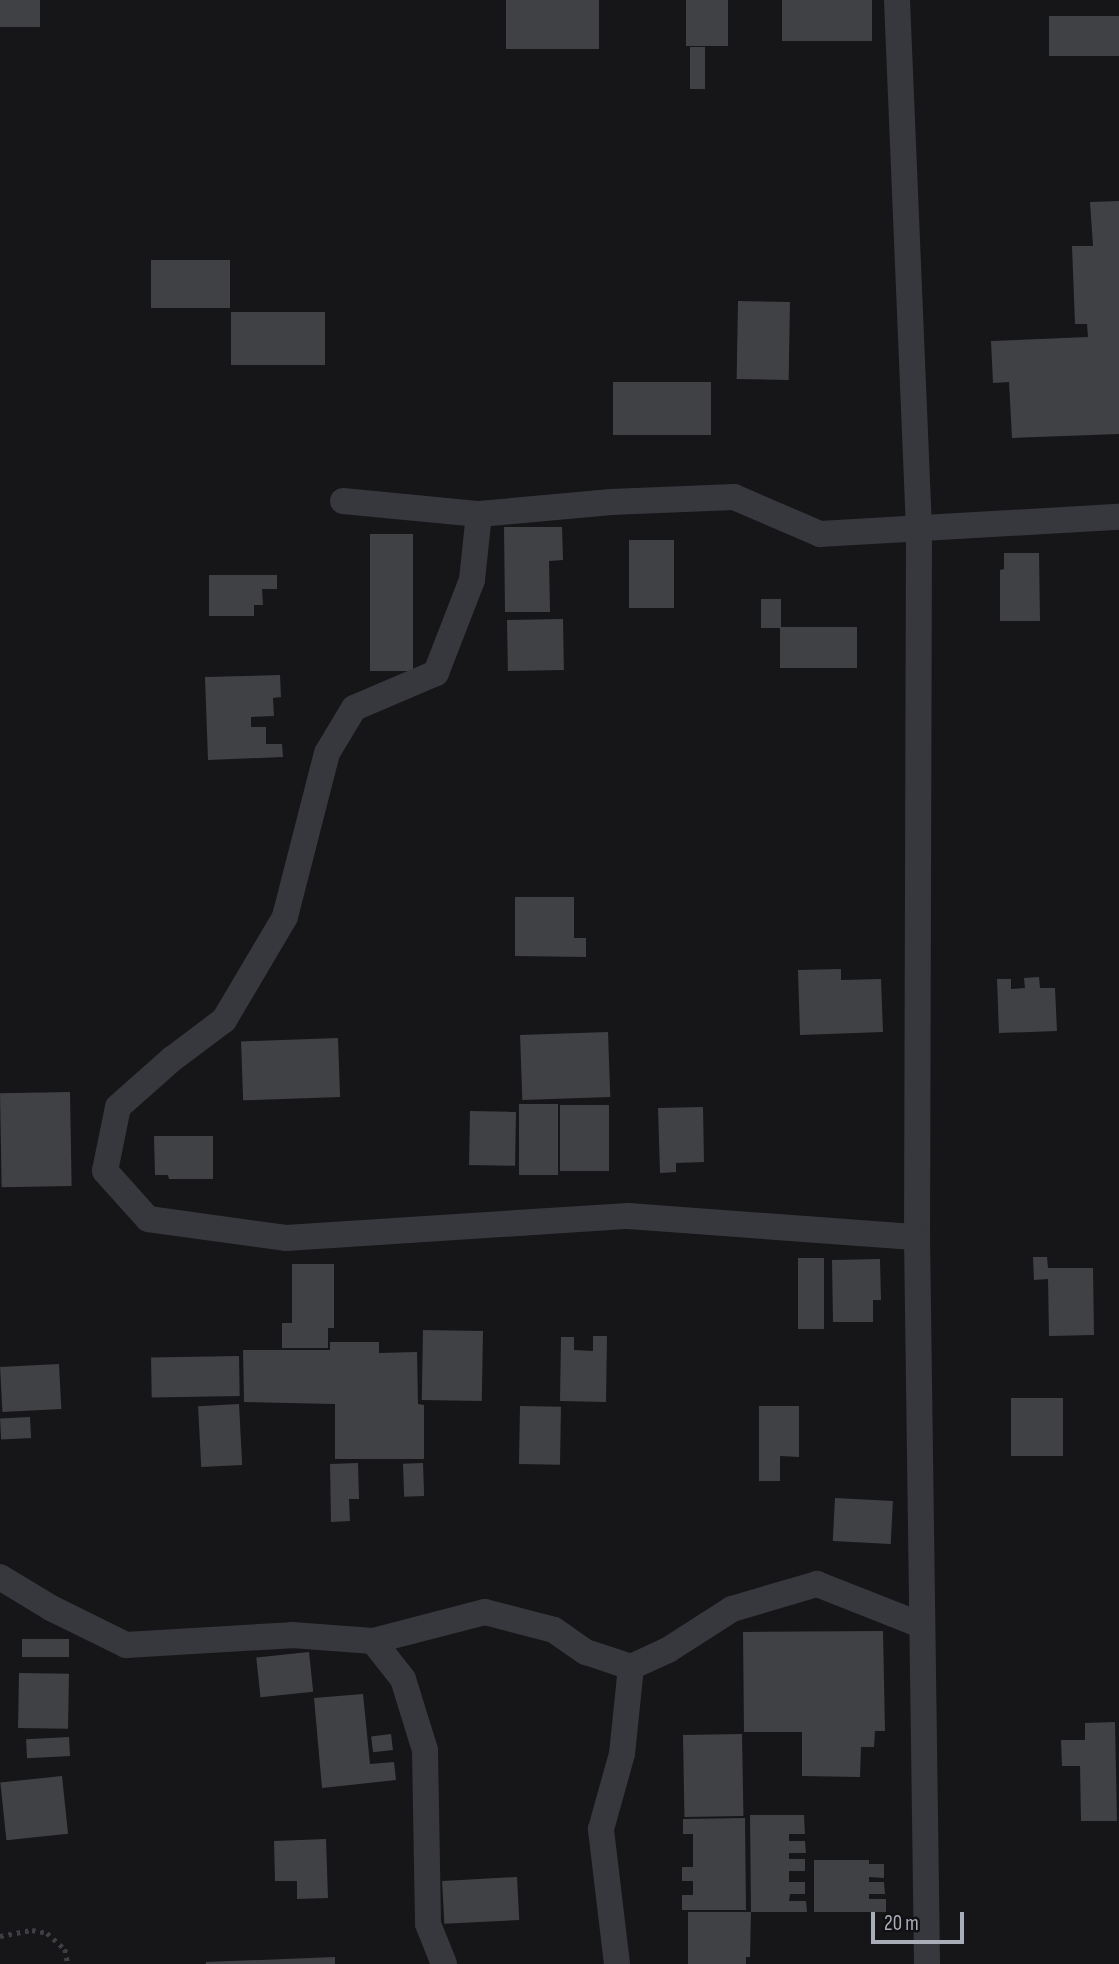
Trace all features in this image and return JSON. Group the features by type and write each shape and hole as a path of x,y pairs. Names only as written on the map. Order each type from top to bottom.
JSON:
{"street":[{"path":"897,0 919,529 917,1237 927,1964"},
{"path":"343,501 480,514 611,502 734,497 820,534 1119,517"},
{"path":"480,514 472,580 436,673 354,708 327,753 285,917 224,1020 172,1059 118,1107 105,1171 148,1219 286,1238 628,1216 917,1237"},
{"path":"0,1577 51,1608 126,1645 292,1635 373,1641 485,1612 554,1630 586,1652 631,1667 668,1650 732,1609 817,1584 921,1625"},
{"path":"373,1641 403,1679 425,1750 428,1924 444,1964"},
{"path":"617,1964 601,1829 622,1754 631,1667"}],"path":[{"path":"0,1936 32,1930 47,1933 65,1949 68,1964"}],"building":[{"path":"0,0 40,0 40,27 0,27"},
{"path":"506,0 599,0 599,49 506,49"},
{"path":"686,0 728,0 728,46 686,46"},
{"path":"782,0 872,0 872,41 782,41"},
{"path":"1049,16 1119,16 1119,56 1049,56"},
{"path":"690,47 705,47 705,89 690,89"},
{"path":"1119,201 1119,434 1012,438 1009,382 993,383 991,341 1088,337 1087,324 1075,324 1072,246 1093,246 1090,202"},
{"path":"151,260 230,260 230,308 151,308"},
{"path":"738,301 790,302 789,380 737,379"},
{"path":"231,312 325,312 325,365 231,365"},
{"path":"613,382 711,382 711,435 613,435"},
{"path":"504,527 562,527 563,560 549,561 550,612 505,612"},
{"path":"370,534 413,534 413,671 370,671"},
{"path":"629,540 674,540 674,608 629,608"},
{"path":"1004,553 1039,553 1040,621 1000,621 1000,570 1004,569"},
{"path":"209,575 277,575 277,589 262,589 263,605 254,605 254,616 209,616"},
{"path":"761,599 781,599 781,628 761,628"},
{"path":"563,619 564,670 508,671 507,620"},
{"path":"780,627 857,627 857,668 780,668"},
{"path":"280,675 281,697 273,698 274,716 251,717 251,727 266,727 266,744 282,744 283,757 208,760 205,677"},
{"path":"515,897 574,897 574,938 586,938 586,957 515,956"},
{"path":"841,969 841,980 881,979 883,1032 800,1035 798,970"},
{"path":"1039,977 1040,988 1055,988 1057,1031 999,1033 997,979 1011,979 1011,989 1025,988 1024,978"},
{"path":"608,1032 610,1097 522,1100 520,1035"},
{"path":"338,1038 340,1097 243,1100 241,1041"},
{"path":"70,1092 72,1186 2,1187 0,1093"},
{"path":"519,1104 558,1104 558,1175 519,1175"},
{"path":"560,1105 609,1105 609,1171 560,1171"},
{"path":"703,1107 704,1162 676,1163 676,1172 660,1173 658,1108"},
{"path":"470,1111 516,1112 515,1166 469,1165"},
{"path":"154,1136 213,1136 213,1179 169,1179 168,1175 155,1175"},
{"path":"1033,1257 1047,1257 1048,1268 1093,1268 1094,1335 1049,1336 1048,1279 1034,1280"},
{"path":"798,1258 824,1258 824,1329 798,1329"},
{"path":"880,1259 881,1300 873,1300 873,1322 833,1322 832,1260"},
{"path":"292,1264 334,1264 334,1328 328,1328 328,1348 282,1348 282,1323 292,1323"},
{"path":"423,1330 483,1331 482,1401 422,1400"},
{"path":"593,1336 607,1336 606,1402 560,1401 561,1337 574,1337 574,1350 593,1351"},
{"path":"330,1342 379,1342 379,1353 417,1352 418,1404 424,1405 424,1459 335,1459 335,1404 244,1402 243,1350 330,1350"},
{"path":"239,1356 240,1396 152,1398 151,1358"},
{"path":"59,1364 61,1409 2,1412 0,1367"},
{"path":"1011,1398 1063,1398 1063,1456 1011,1456"},
{"path":"239,1404 242,1465 201,1467 198,1406"},
{"path":"520,1406 561,1407 560,1465 519,1464"},
{"path":"759,1406 799,1406 799,1457 780,1456 780,1481 759,1481"},
{"path":"30,1417 31,1438 1,1440 0,1419"},
{"path":"358,1463 359,1499 349,1499 350,1521 331,1522 330,1464"},
{"path":"423,1463 424,1496 404,1497 403,1464"},
{"path":"835,1498 893,1501 891,1544 833,1541"},
{"path":"883,1631 885,1731 875,1731 874,1747 861,1747 860,1777 802,1776 802,1732 744,1732 743,1632"},
{"path":"22,1639 69,1639 69,1657 22,1657"},
{"path":"309,1652 313,1692 260,1697 256,1658"},
{"path":"19,1673 69,1674 68,1729 18,1728"},
{"path":"363,1694 370,1764 394,1762 396,1780 322,1788 314,1698"},
{"path":"1115,1722 1117,1821 1081,1821 1080,1766 1062,1766 1061,1740 1085,1740 1085,1723"},
{"path":"391,1734 393,1750 373,1752 371,1736"},
{"path":"742,1734 743,1816 684,1817 683,1735"},
{"path":"69,1737 70,1756 27,1758 26,1739"},
{"path":"62,1776 68,1834 6,1840 0,1782"},
{"path":"750,1815 804,1815 805,1834 789,1834 789,1841 805,1841 806,1853 789,1853 789,1859 805,1859 805,1871 789,1871 789,1882 805,1882 805,1894 790,1894 789,1901 806,1901 807,1912 751,1912"},
{"path":"745,1818 746,1910 682,1910 682,1895 693,1895 693,1881 682,1881 682,1867 693,1867 693,1834 683,1834 683,1819"},
{"path":"326,1839 328,1898 297,1899 297,1881 275,1881 274,1841"},
{"path":"814,1860 869,1860 869,1864 884,1864 884,1878 869,1877 869,1882 884,1882 885,1894 869,1894 869,1899 886,1899 886,1912 814,1912"},
{"path":"517,1877 519,1920 444,1924 442,1881"},
{"path":"688,1912 751,1912 750,1957 746,1957 746,1964 688,1964"},
{"path":"335,1957 335,1964 206,1964 206,1962"}]}
